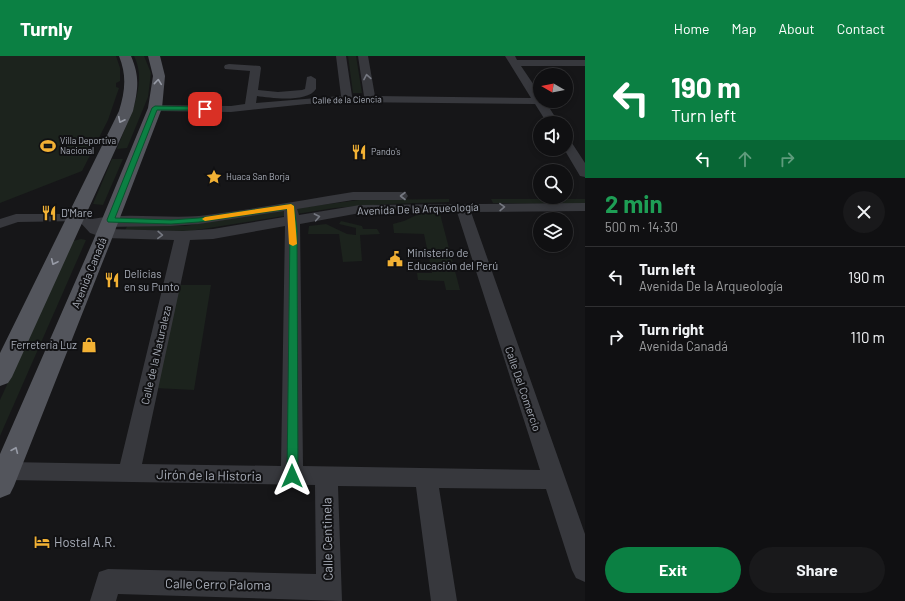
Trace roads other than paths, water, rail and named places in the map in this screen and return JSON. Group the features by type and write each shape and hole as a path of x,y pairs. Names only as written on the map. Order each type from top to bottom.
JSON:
{"main road":[{"path":"0,377 76,223 126,111 133,87 130,68 125,56"},
{"name":"Avenida Canadá","path":"3,479 108,227 155,108 159,76 154,56"},
{"path":"107,152 115,156 122,156 137,152"}],"street":[{"path":"341,56 347,99"},
{"path":"363,56 370,99"},
{"path":"514,62 585,63"},
{"path":"514,62 585,67"},
{"path":"514,62 533,92"},
{"path":"229,67 256,68 250,107"},
{"path":"252,93 261,92 275,96 303,93 310,89 311,79"},
{"name":"Calle de la Ciencia","path":"155,108 231,109 307,101 347,99 533,101"},
{"path":"573,154 585,173"},
{"name":"Avenida De la Arqueología","path":"108,227 183,236 213,234 362,196 533,196"},
{"path":"573,196 585,196"},
{"name":"Calle Del Comercio","path":"462,207 585,570"},
{"name":"Avenida De la Arqueología","path":"76,223 96,230 108,227 360,209 585,207"},
{"path":"292,214 292,476"},
{"path":"0,224 76,223"},
{"name":"Calle de la Naturaleza","path":"129,473 183,236"},
{"name":"Jirón de la Historia","path":"3,479 129,473 554,480"},
{"name":"Calle Centinela","path":"326,477 328,594"},
{"path":"426,478 444,601"},
{"name":"Calle Cerro Paloma","path":"106,591 328,594"}],"place":[{"name":"Villa Deportiva Nacional","path":"48,146"},
{"name":"Pando's","path":"359,152"},
{"name":"Huaca San Borja","path":"214,177"},
{"name":"D'Mare","path":"49,213"},
{"name":"Ministerio de Educación del Perú","path":"395,259"},
{"name":"Delicias en su Punto","path":"112,280"},
{"name":"Ferretería Luz","path":"89,345"},
{"name":"Hostal A.R.","path":"42,542"}]}
